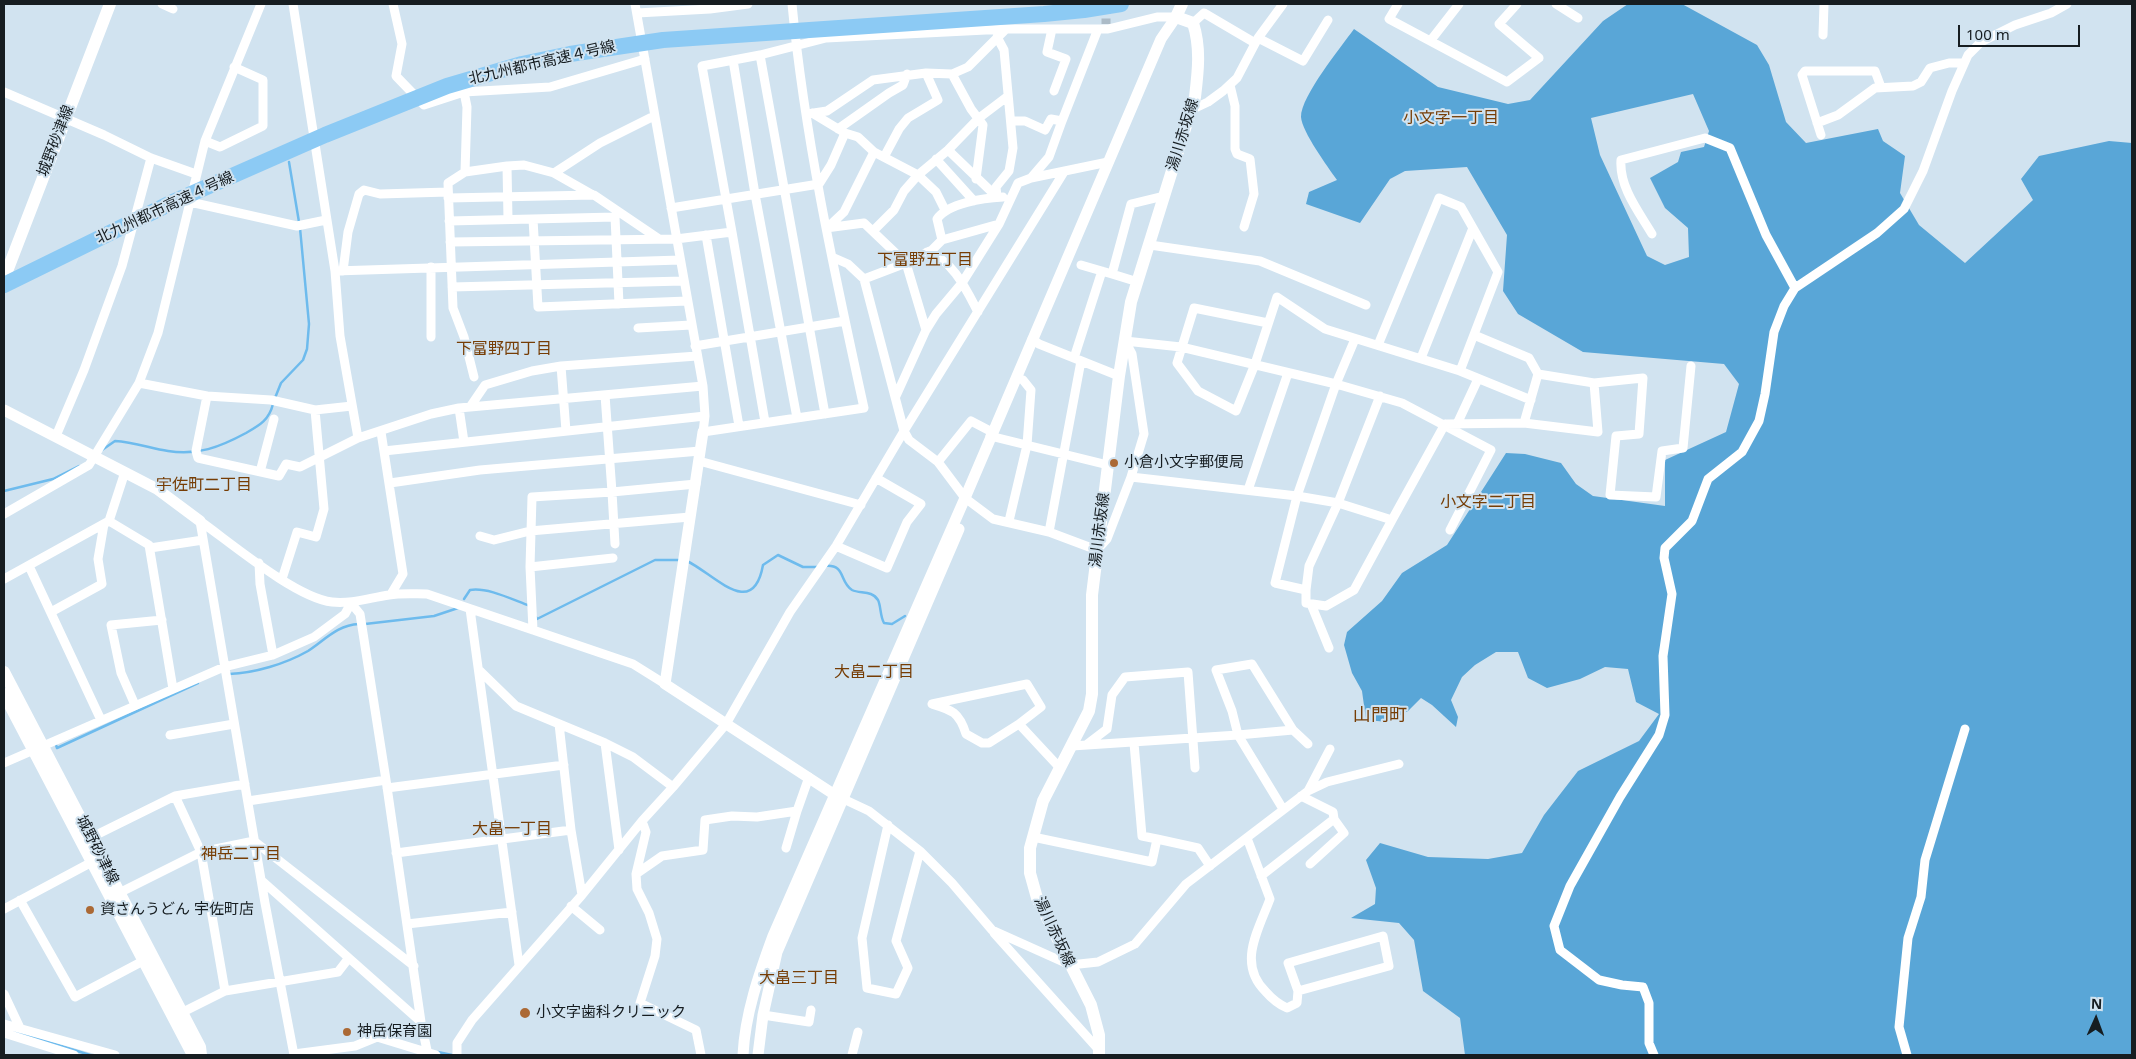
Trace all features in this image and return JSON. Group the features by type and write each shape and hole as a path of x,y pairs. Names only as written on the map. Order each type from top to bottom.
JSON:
{"highway":[{"name":"北九州都市高速４号線","path":"4,273 320,126 416,87 481,64 568,43 663,29 1031,4"},
{"name":"北九州都市高速４号線","path":"4,285 175,201 325,135 447,86 522,64 587,50 663,40 1044,14 1121,4"}],"main road":[{"name":"城野砂津線","path":"4,279 110,4"},
{"path":"1182,4 1176,17 1193,23"},
{"name":"湯川赤坂線","path":"1099,1053 1099,1034 1091,1005 1037,898 1030,873 1030,848 1043,801 1089,711 1092,694 1092,595 1119,376 1131,302 1195,98 1198,39 1193,23"},
{"name":"城野砂津線","path":"4,672 37,747 92,862 143,961 200,1053"},
{"name":"城野砂津線","path":"4,694 90,838 200,1053"}],"street":[{"path":"162,4 173,10"},
{"path":"4,514 89,465 90,455 139,383 158,333 205,141 260,4"},
{"path":"293,4 326,220 339,271 340,336 358,438"},
{"path":"393,4 402,44 396,76 424,105 464,92 550,87 644,59"},
{"path":"665,684 705,416 703,386 636,8 710,10 748,4"},
{"path":"703,432 864,408 826,228 810,114 796,46 792,4"},
{"path":"1191,110 1208,102 1237,78 1256,41 1283,4"},
{"path":"1398,4 1390,19 1507,82 1539,58 1499,24 1518,4"},
{"path":"1431,40 1459,4"},
{"path":"1556,4 1578,18"},
{"path":"1823,34 1824,4"},
{"path":"1654,1055 1649,1044 1650,1002 1643,987 1598,980 1560,950 1554,926 1570,886 1620,797 1659,735 1665,715 1663,656 1672,594 1664,558 1665,548 1692,521 1708,479 1742,452 1759,421 1766,394 1774,332 1784,306 1795,288 1877,233 1904,209 1923,171 1968,55 1981,42 2015,25 2051,13 2067,4"},
{"path":"1193,23 1204,14 1256,41 1303,61 1328,20"},
{"path":"765,422 702,66 826,38 1006,29 1098,29 1157,17 1176,17"},
{"path":"993,435 1023,380 1036,342 1108,162 1161,39 1176,17"},
{"path":"743,1055 753,998 770,944 839,797 968,500 993,435 1169,40 1176,17"},
{"path":"810,114 828,111 873,80 907,74 952,74 968,67 1006,29"},
{"path":"1052,29 1047,52 1066,59 1054,91"},
{"path":"1031,178 1049,157 1098,29"},
{"path":"997,197 996,186 1009,171 1013,148 1004,50 998,37"},
{"path":"760,54 825,414"},
{"path":"733,60 755,194 797,418"},
{"path":"1817,123 1838,115 1875,88 1912,86 1921,82 1930,68 1949,63 1964,63"},
{"path":"205,141 220,147 263,126 263,80 234,67"},
{"path":"1821,135 1802,74 1805,71 1874,71 1881,87"},
{"path":"884,157 899,129 908,118 938,100 926,73"},
{"path":"671,208 819,184 831,165 842,131 888,93 903,85 907,74"},
{"path":"952,74 971,109 983,125 976,179"},
{"path":"1230,85 1235,106 1235,149 1237,154 1250,159 1254,194 1244,227"},
{"path":"4,92 104,135 151,158 196,174"},
{"path":"464,92 467,107 465,172"},
{"path":"873,231 894,210 904,191 918,175 948,150 979,118 1008,96"},
{"path":"810,114 842,131 858,137 874,152 918,175 936,192 946,210"},
{"path":"554,173 600,143 654,116"},
{"path":"1012,121 1024,121 1045,130 1051,119 1062,121"},
{"path":"1652,234 1628,192 1620,170 1621,160 1705,138 1715,140 1730,148 1766,235 1795,288"},
{"path":"948,150 976,179 997,197"},
{"path":"826,228 844,212 874,152"},
{"path":"56,436 84,370 122,266 151,158"},
{"path":"936,159 974,201"},
{"path":"896,396 926,330 936,314 962,283 999,224 1018,183 1031,178 1108,162"},
{"path":"474,377 464,337 453,308 448,183 465,172 524,165 554,173 594,195 660,239"},
{"path":"507,166 508,219"},
{"path":"457,1054 457,1043 472,1020 582,895 642,821 726,724 790,612 836,546 904,431 1064,172"},
{"path":"339,271 359,194 364,190 380,194 508,197 594,195"},
{"path":"1112,274 1131,204 1164,196"},
{"path":"942,240 937,219 942,212 983,198 1011,197"},
{"path":"1378,345 1440,198 1461,207 1498,272 1460,371"},
{"path":"190,202 301,225 326,220"},
{"path":"449,221 614,216 619,304"},
{"path":"533,219 538,307 687,300"},
{"path":"826,228 864,223 906,263 926,330"},
{"path":"864,279 906,263 927,252 942,240 999,224"},
{"path":"1422,358 1473,228"},
{"path":"450,242 676,239 732,232"},
{"path":"706,235 739,426"},
{"path":"1150,245 1260,261 1366,305"},
{"path":"927,252 934,254 948,265 962,283 978,312"},
{"path":"832,257 848,264 864,279 904,431 909,440 938,462 968,500 993,519 1009,521 1049,532 1097,550 1108,539 1131,477 1144,434 1132,354 1125,341"},
{"path":"339,271 680,260"},
{"path":"1082,264 1138,282"},
{"path":"431,337 432,267"},
{"path":"1049,532 1078,360 1102,271"},
{"path":"452,287 683,281"},
{"path":"1268,323 1194,308 1177,363 1198,391 1236,412 1254,364 1277,297 1325,330 1422,358 1460,371 1531,400"},
{"path":"695,346 845,321"},
{"path":"638,328 692,325"},
{"path":"1474,336 1529,358 1538,374 1524,423"},
{"path":"1306,590 1275,583 1297,496 1336,384 1355,339"},
{"path":"1125,341 1181,347 1336,384 1402,402 1446,424 1491,450 1450,530"},
{"path":"1036,342 1119,376"},
{"path":"470,407 485,385 532,371 560,366 697,356"},
{"path":"560,366 566,431"},
{"path":"1538,374 1594,383 1644,378 1639,434 1616,436 1610,495 1656,497 1662,451 1683,448 1691,366"},
{"path":"1248,490 1288,373"},
{"path":"1458,424 1478,379"},
{"path":"1009,521 1027,445 1031,390 1023,380"},
{"path":"139,383 207,396 271,400 315,410 352,406"},
{"path":"1446,424 1524,423 1598,432 1594,383"},
{"path":"207,396 196,451 198,458 279,476 286,464 300,467 358,438 431,414 459,408 703,386"},
{"path":"604,395 615,544"},
{"path":"1380,396 1338,503 1309,566 1306,603 1326,606 1354,590 1446,424"},
{"path":"459,408 464,442"},
{"path":"4,410 158,489 259,563 313,597 331,602 351,603 391,594 427,594 633,664 839,797 869,812 888,825 952,883 1099,1053"},
{"path":"282,579 297,532 316,537 324,509 315,410"},
{"path":"384,451 705,416"},
{"path":"260,472 274,419"},
{"path":"938,462 971,421 993,435 1108,465"},
{"path":"381,432 402,574 391,594"},
{"path":"390,483 480,470 609,459 700,456 860,505"},
{"path":"51,612 102,584 98,559 106,523 125,472"},
{"path":"1131,477 1297,496 1338,503 1392,520"},
{"path":"836,546 887,568 907,522 921,504 876,478"},
{"path":"532,630 530,531 532,497 696,484"},
{"path":"480,536 494,540 530,531 690,517"},
{"path":"200,520 261,880 294,1055 355,1046 377,1037 429,1053"},
{"path":"106,523 149,545 173,689"},
{"path":"4,579 106,523"},
{"path":"150,548 203,540"},
{"path":"530,568 613,558"},
{"path":"259,563 260,584 273,656"},
{"path":"29,566 101,720"},
{"path":"4,763 224,667 273,656 314,637 345,614 351,603"},
{"path":"351,603 360,614 387,784 421,1022 429,1053"},
{"path":"1311,604 1329,648"},
{"path":"470,609 519,965"},
{"path":"135,705 122,673 111,625 162,620"},
{"path":"1282,809 1238,735 1232,711 1216,670 1252,664 1293,730 1308,744"},
{"path":"479,670 516,706 605,742 633,757 673,787"},
{"path":"1085,746 1107,729 1112,695 1125,677 1188,672 1195,768"},
{"path":"1027,684 1041,707 1019,724 989,743 982,743 966,734 962,720 952,710 932,704 1027,684"},
{"path":"170,735 234,724"},
{"path":"559,724 582,895"},
{"path":"1019,724 1060,767"},
{"path":"1907,1055 1899,1027 1908,938 1921,897 1925,860 1966,729"},
{"path":"1072,746 1293,730"},
{"path":"605,742 619,850"},
{"path":"1134,742 1142,836 1198,848 1210,866"},
{"path":"1305,793 1330,749"},
{"path":"992,930 1070,965 1098,962 1135,944 1186,884 1305,793 1327,782 1399,764"},
{"path":"248,802 387,784 494,775 564,765"},
{"path":"786,848 809,777"},
{"path":"90,838 175,796 245,784"},
{"path":"1305,793 1333,812 1334,819 1344,833 1310,864"},
{"path":"175,796 201,852 225,991"},
{"path":"758,1055 763,1015 777,952 839,797"},
{"path":"636,874 662,856 703,850 705,820 732,816 757,817 797,811"},
{"path":"1261,876 1334,819"},
{"path":"642,821 646,832 636,874 637,889 649,913 657,939 655,956 640,1003 696,1030 701,1055"},
{"path":"888,825 862,938 867,988 896,994 908,968 896,941 920,852"},
{"path":"396,853 572,830"},
{"path":"1033,837 1152,862 1157,839"},
{"path":"1247,838 1270,899 1252,948 1250,964 1257,984 1276,1003 1287,1008 1297,1004 1298,991 1288,963 1383,936 1389,966 1298,991"},
{"path":"119,893 201,852 254,840"},
{"path":"254,840 414,966"},
{"path":"4,909 92,862"},
{"path":"261,880 421,1022"},
{"path":"20,900 75,997 143,961"},
{"path":"571,906 600,930"},
{"path":"407,924 512,912"},
{"path":"181,1013 225,991 338,972 348,959"},
{"path":"4,994 20,1028"},
{"path":"763,1015 808,1022 811,1010"},
{"path":"4,1024 115,1055"},
{"path":"852,1055 858,1032"},
{"path":"4,1033 62,1053 74,1055"}],"shaded area":[{"path":"1628,4 1682,4 1757,45 1769,65 1786,122 1806,143 1878,129 1883,141 1905,156 1900,193 1919,225 1965,263 2033,200 2021,179 2039,156 2109,141 2132,143 2132,1055 1465,1055 1460,1018 1423,991 1414,940 1399,923 1351,918 1375,904 1376,888 1366,860 1380,843 1428,857 1488,859 1522,853 1544,815 1578,771 1639,741 1659,714 1636,702 1628,669 1605,667 1580,679 1547,688 1528,678 1518,652 1496,652 1475,665 1462,677 1451,700 1458,717 1456,727 1432,705 1421,698 1408,711 1388,722 1366,720 1362,691 1352,673 1344,645 1347,632 1382,601 1402,573 1447,545 1506,453 1525,454 1561,463 1576,484 1593,496 1665,506 1665,460 1726,432 1739,384 1724,364 1583,352 1518,314 1503,291 1507,235 1467,167 1405,171 1390,179 1360,223 1306,204 1309,192 1337,180 1316,149 1302,123 1303,108 1314,85 1354,29 1438,87 1508,104 1530,100 1603,21","holes":["1693,94 1709,131 1704,147 1681,152 1678,162 1650,178 1665,208 1688,228 1689,257 1665,265 1647,256 1600,155 1591,118"]}],"waterway":[{"path":"289,162 299,222"},
{"path":"275,398 281,383 303,360 307,349 309,324 300,228"},
{"path":"102,450 115,441 179,452 208,449 236,438 260,425 269,414 273,404"},
{"path":"4,491 53,479 79,466"},
{"path":"687,561 720,583 742,592 751,590 758,581 763,565 778,555 803,567 819,567"},
{"path":"536,617 537,619 655,560 679,560"},
{"path":"825,566 836,568 845,583 852,590 873,595 879,602 884,623 892,624 905,616"},
{"path":"464,599 470,590 485,590 530,606"},
{"path":"365,624 434,616 458,608"},
{"path":"229,674 259,670 290,660 308,651 338,630 359,624"},
{"path":"56,745 57,748 198,683"},
{"path":"13,1031 90,1055"},
{"path":"438,1052 452,1055"}],"tunnel":[{"path":"1106,5 1106,24"}],"place":[{"name":"小倉小文字郵便局","path":"1114,463"},
{"name":"資さんうどん 宇佐町店","path":"90,910"},
{"name":"小文字歯科クリニック","path":"525,1013"},
{"name":"神岳保育園","path":"347,1032"}],"district":[{"name":"小文字一丁目","path":"1451,118"},
{"name":"下富野五丁目","path":"925,260"},
{"name":"下富野四丁目","path":"504,349"},
{"name":"宇佐町二丁目","path":"204,485"},
{"name":"小文字二丁目","path":"1488,502"},
{"name":"大畠二丁目","path":"874,672"},
{"name":"山門町","path":"1380,716"},
{"name":"大畠一丁目","path":"512,829"},
{"name":"神岳二丁目","path":"241,854"},
{"name":"大畠三丁目","path":"799,978"}]}
